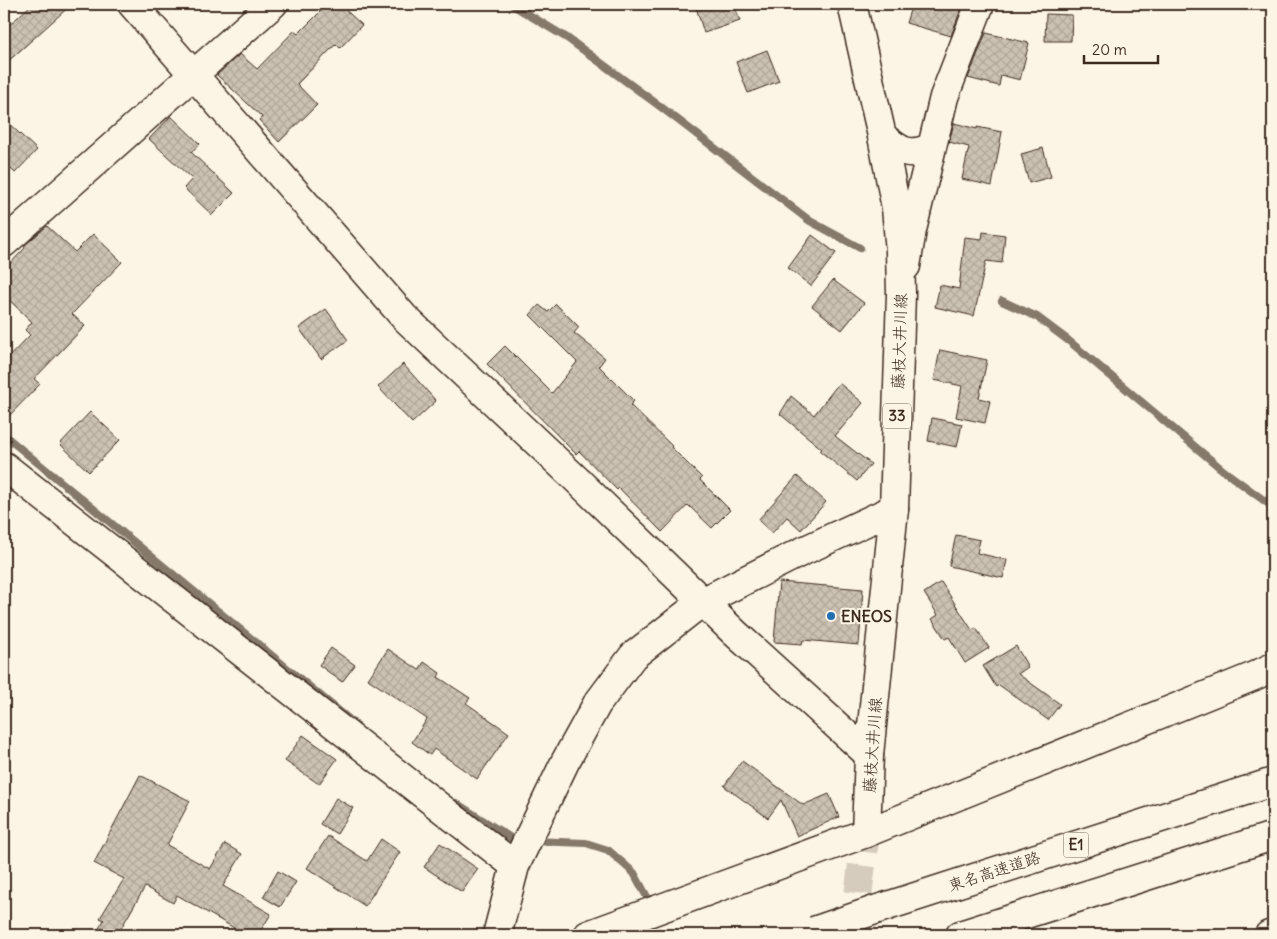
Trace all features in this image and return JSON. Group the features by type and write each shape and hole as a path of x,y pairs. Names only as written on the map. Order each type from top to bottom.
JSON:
{"main road":[{"path":"132,4 404,317 576,479 702,602 869,755"},
{"path":"4,243 273,4"},
{"name":"藤枝大井川線","path":"852,4 896,208 901,294 894,509 869,755 866,833"},
{"path":"901,294 912,230 944,97 980,4"},
{"path":"882,136 900,150 914,153 932,147"},
{"path":"4,466 515,866"},
{"path":"498,935 515,866 597,704 633,656 702,602 801,552 894,509"},
{"path":"588,935 866,833 1273,667"},
{"name":"東名高速道路","path":"808,933 1273,782"},
{"path":"960,935 1273,836"}],"building":[{"path":"32,4 72,4 4,65 4,30"},
{"path":"328,4 339,4 362,25 340,48 336,44 297,84 317,105 279,142 259,120 262,117 217,75 240,54 257,69 294,31 298,34"},
{"path":"695,4 734,4 740,21 704,33"},
{"path":"912,4 943,4 961,9 951,36 906,23"},
{"path":"1046,14 1072,15 1071,41 1045,41"},
{"path":"986,33 1029,43 1020,80 1001,75 999,86 968,78"},
{"path":"767,50 779,81 748,93 736,62"},
{"path":"171,116 200,144 191,152 234,193 212,215 184,188 192,179 149,139"},
{"path":"4,119 37,150 15,173 4,162"},
{"path":"954,123 977,129 977,127 1002,132 992,186 962,179 969,147 949,142"},
{"path":"1043,148 1051,177 1029,183 1021,154"},
{"path":"47,226 75,252 93,234 122,262 72,314 85,326 34,379 40,384 4,421 4,362 30,335 25,330 32,322 4,295 4,270 25,248 24,246"},
{"path":"983,232 1005,235 1002,263 986,261 974,316 935,307 940,285 959,289 965,237 982,239"},
{"path":"812,235 836,253 811,286 788,268"},
{"path":"833,280 864,303 842,330 812,306"},
{"path":"556,304 579,327 574,333 605,358 599,366 634,401 630,405 672,446 702,478 700,480 730,510 712,528 688,505 662,532 579,451 576,454 487,364 505,346 552,393 577,362 530,315 539,305 548,312"},
{"path":"326,309 348,340 321,359 299,328"},
{"path":"940,350 987,360 979,398 990,401 985,423 956,417 962,386 934,380"},
{"path":"403,364 436,401 412,423 378,387"},
{"path":"839,383 863,403 835,436 871,464 857,481 820,451 822,449 780,414 791,396 814,415"},
{"path":"90,412 120,440 89,472 60,444"},
{"path":"932,418 962,424 957,447 928,441"},
{"path":"797,476 826,502 801,530 787,517 772,533 758,520"},
{"path":"956,535 980,540 977,553 1007,560 1003,578 949,566"},
{"path":"779,582 863,589 859,645 803,640 802,644 774,642"},
{"path":"941,582 972,630 976,628 989,648 965,663 949,637 945,639 932,619 938,615 924,593"},
{"path":"1016,646 1028,667 1018,674 1060,704 1048,720 999,685 996,687 983,666"},
{"path":"331,648 355,665 342,682 319,665"},
{"path":"388,649 419,670 424,662 440,673 438,677 470,698 466,703 509,733 477,779 434,749 430,755 412,742 427,719 368,679"},
{"path":"303,735 337,759 319,784 285,761"},
{"path":"742,761 803,805 829,794 839,817 797,836 781,800 768,818 724,786"},
{"path":"140,775 190,801 167,845 210,869 225,844 242,854 223,886 271,914 258,935 246,935 177,895 173,903 145,887 117,935 95,935 104,920 100,918 124,879 94,863"},
{"path":"336,798 353,808 337,834 320,824"},
{"path":"328,836 367,861 381,839 400,852 365,906 307,868"},
{"path":"440,843 478,869 462,892 424,867"},
{"path":"278,871 296,882 280,907 263,897"}],"waterway":[{"path":"511,4 567,38 810,221 860,248"},
{"path":"1002,301 1037,317 1069,341 1224,471 1273,507"},
{"path":"4,435 356,725"},
{"path":"456,803 514,840 521,840"},
{"path":"532,841 586,843 608,850 634,873 652,906"}],"tunnel":[{"path":"853,935 866,833"}],"place":[{"name":"ENEOS","path":"831,616"}]}
